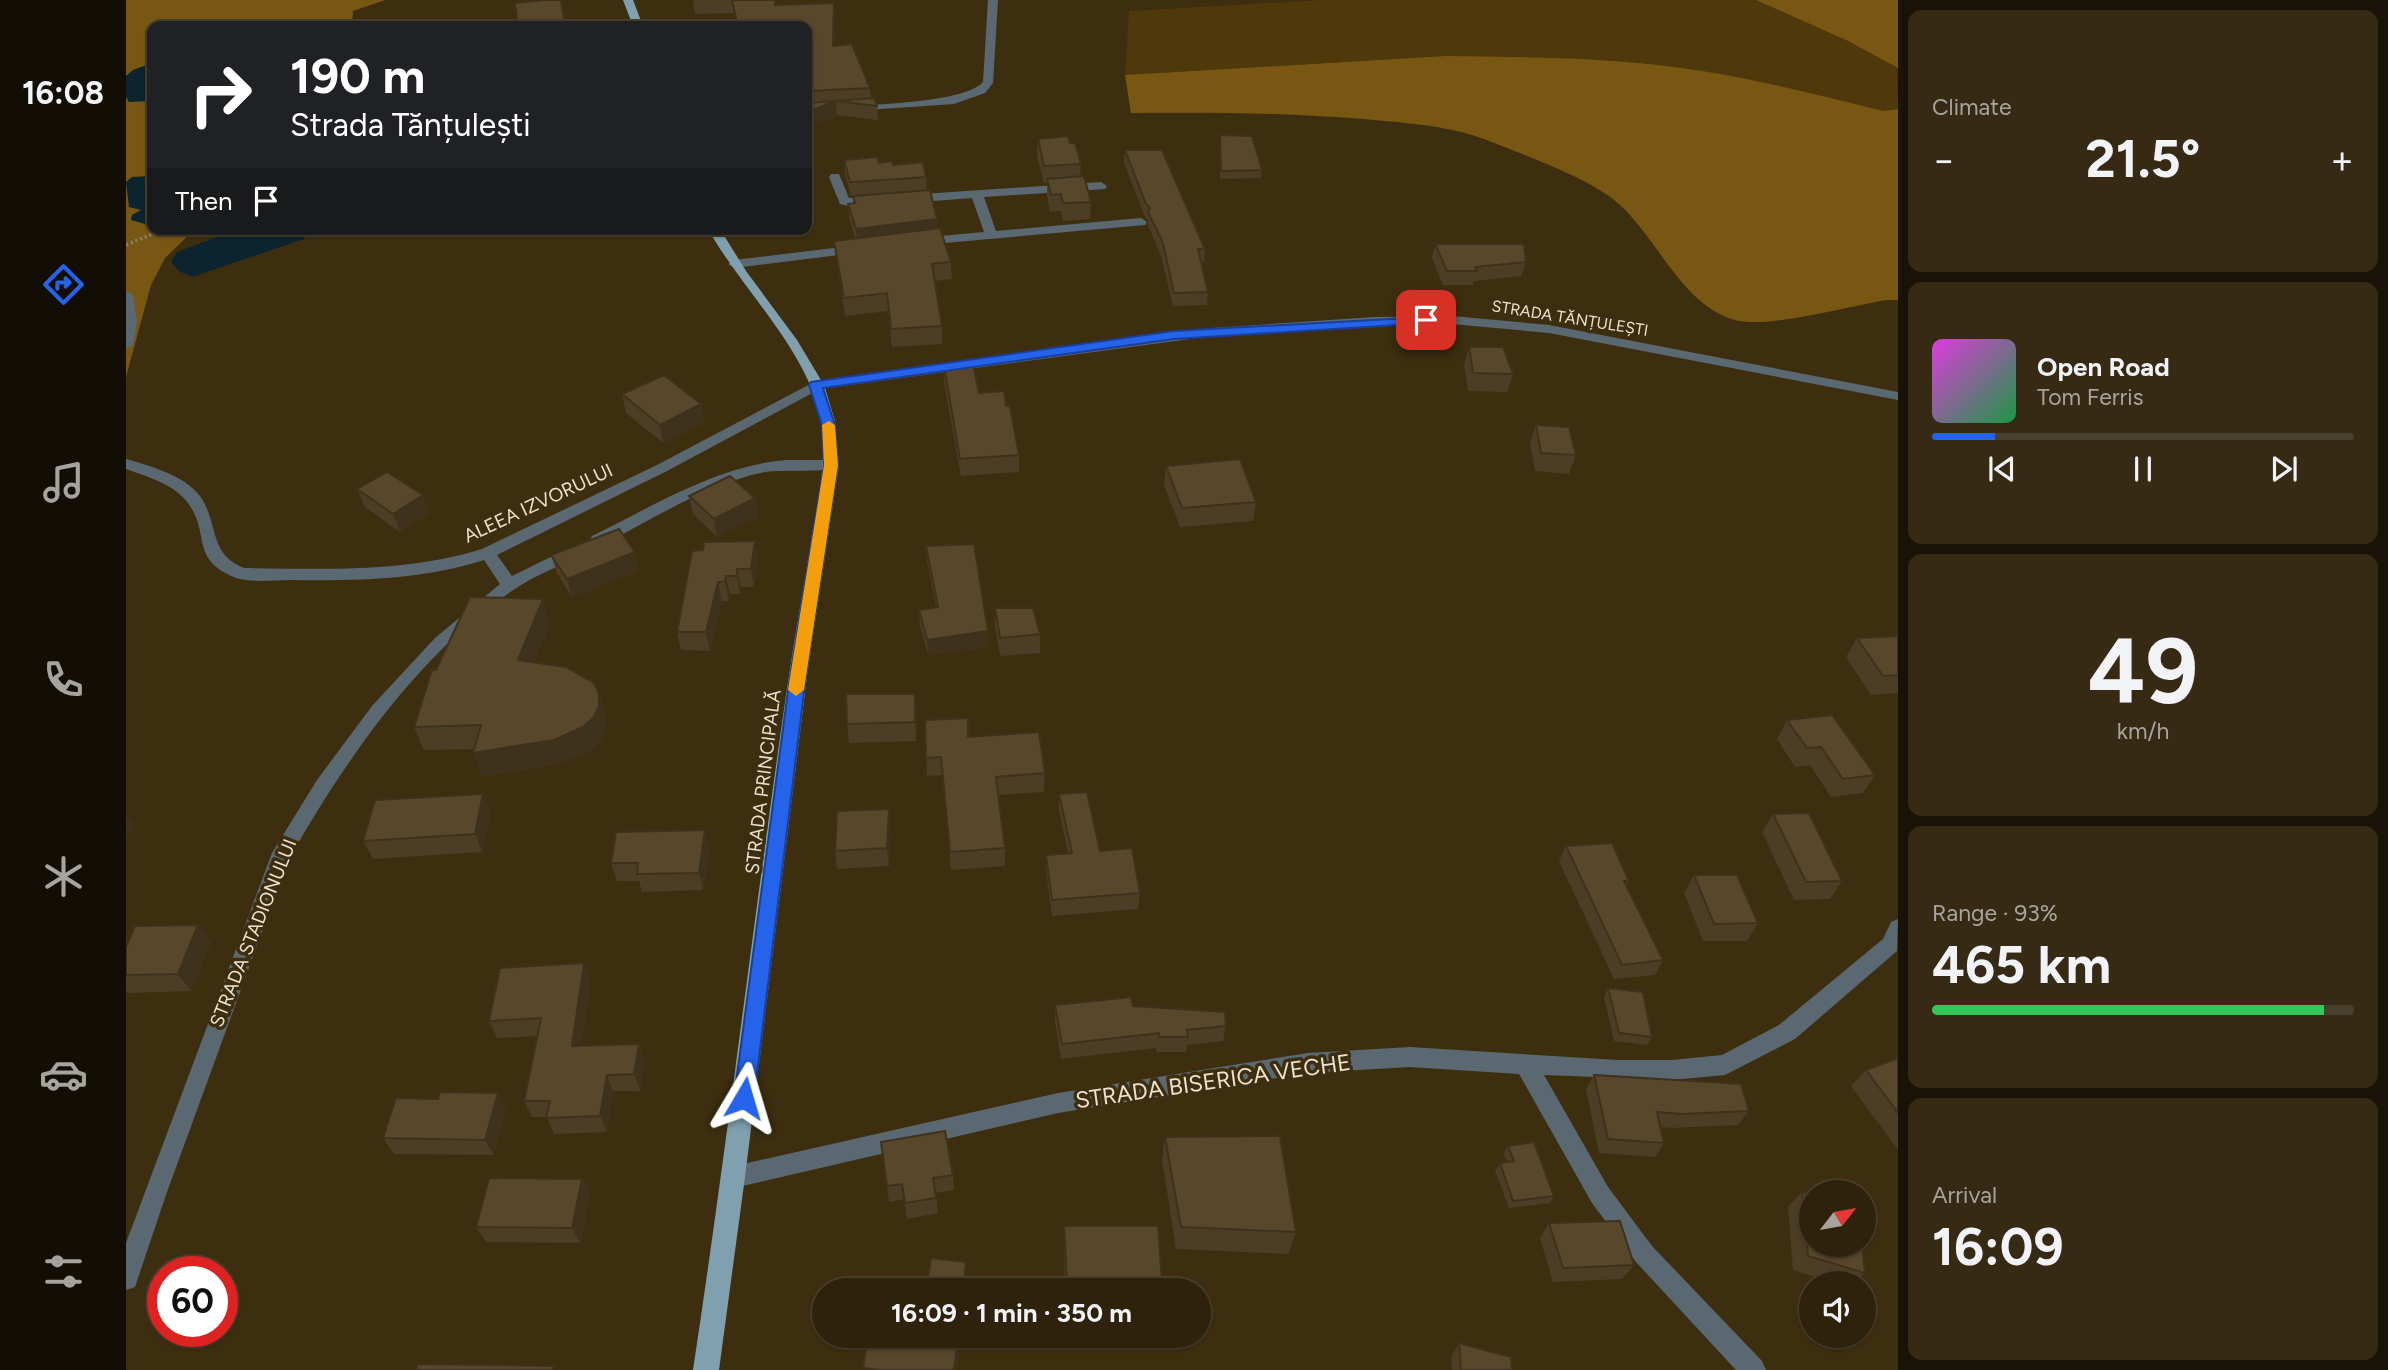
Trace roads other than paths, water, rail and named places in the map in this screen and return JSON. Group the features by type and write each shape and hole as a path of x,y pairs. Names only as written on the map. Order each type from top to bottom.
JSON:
{"main road":[{"path":"628,0 636,21"},
{"name":"STRADA PRINCIPALĂ","path":"706,1370 734,1177 798,676 831,465 828,425 816,385 717,235"}],"street":[{"path":"812,111 954,101 981,91 988,83 993,0"},
{"path":"835,177 840,195 850,203 1101,186"},
{"path":"977,194 991,233"},
{"path":"910,243 991,233 1141,222"},
{"path":"734,264 869,248"},
{"path":"126,295 130,321 126,345"},
{"name":"STRADA TĂNȚULEȘTI","path":"816,385 1174,335 1374,321 1452,320 1549,329 1898,396"},
{"name":"ALEEA IZVORULUI","path":"126,464 168,480 190,495 202,511 216,561 226,569 242,574 353,575 403,572 456,563 488,553 662,468 816,385"},
{"name":"STRADA STADIONULUI","path":"126,1278 155,1192 279,859 301,817 326,779 431,651 470,615 509,585 732,477 760,468 788,464 831,465"},
{"path":"488,553 509,585"},
{"name":"STRADA BISERICA VECHE","path":"734,1177 1058,1103 1308,1063 1410,1057 1618,1070 1672,1070 1725,1065 1787,1032 1890,944 1898,928"},
{"path":"1525,1063 1600,1195 1636,1244 1753,1370"}],"water":[{"path":"147,65 147,101 129,102 126,97 126,76"},
{"path":"147,176 147,225 131,220 132,215 141,210 129,207 126,182 132,177"},
{"path":"222,235 306,235 304,239 192,277 179,271 171,262 177,252"}]}
